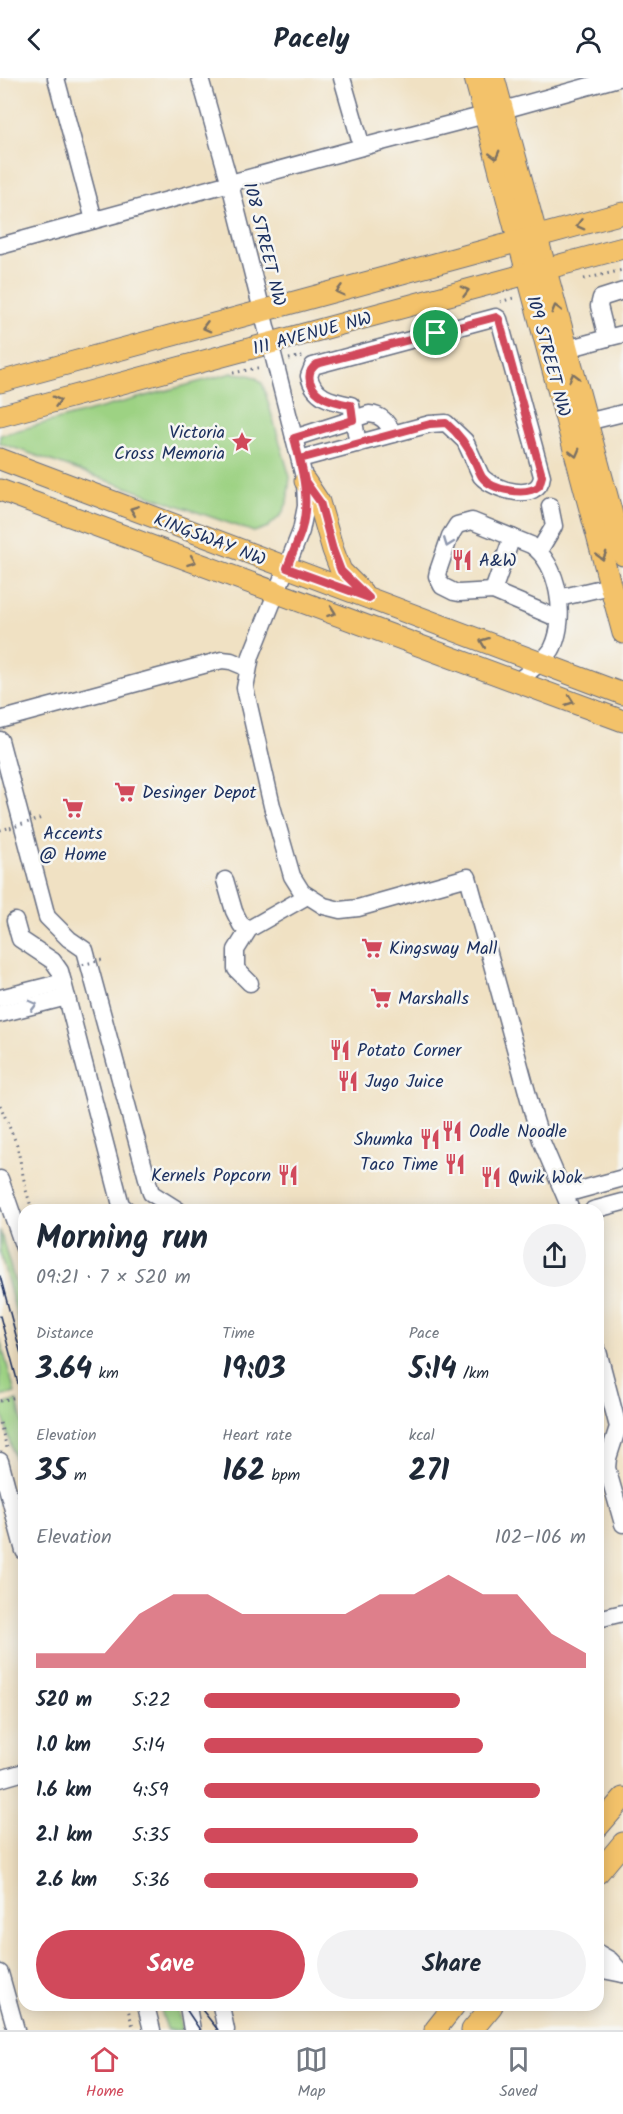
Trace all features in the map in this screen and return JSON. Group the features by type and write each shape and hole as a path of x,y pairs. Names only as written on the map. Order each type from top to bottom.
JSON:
{"main road":[{"name":"109 STREET NW","path":"475,78 494,113 536,272 623,633"},
{"name":"109 STREET NW","path":"494,78 494,113"},
{"name":"111 AVENUE NW","path":"0,382 623,213"},
{"name":"111 AVENUE NW","path":"0,416 623,248"},
{"name":"109 STREET NW","path":"536,272 567,349 623,555"},
{"name":"KINGSWAY NW","path":"0,459 623,694"},
{"path":"305,481 320,502 341,571 369,598"},
{"name":"KINGSWAY NW","path":"0,490 623,721"},
{"path":"604,1820 623,1798"},
{"path":"604,1866 623,1843"},
{"path":"435,2030 450,2011"},
{"path":"472,2030 488,2011"}],"street":[{"path":"56,78 94,220"},
{"name":"108 STREET NW","path":"200,78 230,184 305,481 306,506 302,531 248,668 245,688 279,835 292,876 307,896"},
{"path":"342,78 362,147"},
{"path":"0,246 618,78"},
{"path":"567,349 615,336 599,306 601,297 622,293"},
{"path":"300,459 358,444 430,424 446,423 465,441 485,481 500,489 524,492 539,486 542,476 499,319 496,317 314,366 309,376 315,391 324,398 351,405 358,444"},
{"path":"587,422 623,412"},
{"path":"294,438 369,414 382,417 394,434"},
{"path":"539,551 554,526 550,506"},
{"path":"517,682 553,648 559,619 559,598 549,565 539,551 512,537 472,521 457,525 450,536 437,576 442,586 459,594 493,591 559,619"},
{"path":"493,591 512,537"},
{"path":"559,598 610,586"},
{"path":"0,720 222,660 248,668"},
{"path":"0,740 47,918 69,939 85,950 151,1193 168,1204"},
{"path":"250,983 236,969 236,950 249,929 307,896 324,906 340,910 349,909 468,877 532,1110 569,1204"},
{"path":"225,880 234,911 241,925 249,929"},
{"path":"15,921 20,939 53,961 60,971 121,1204"},
{"path":"0,998 65,989"},
{"path":"0,1014 65,989"},
{"path":"565,1194 623,1178"},
{"path":"0,1179 18,1231"},
{"path":"604,1207 623,1202"},
{"path":"604,1374 618,1427 607,1468 623,1524"},
{"path":"0,1461 18,1528"},
{"path":"604,1618 623,1614"},
{"path":"0,1779 18,1774"},
{"path":"604,1956 623,1974"},
{"path":"604,1970 623,1974"},
{"path":"0,1973 16,2030"},
{"path":"147,2011 152,2030"},
{"path":"189,2011 192,2030"},
{"path":"222,2011 226,2030"}],"path":[{"path":"579,280 623,270"},
{"path":"0,830 42,818"},
{"path":"77,966 106,959"},
{"path":"0,1105 17,1146 30,1204"},
{"path":"0,1401 18,1396"},
{"path":"128,2011 134,2030"}],"green space":[{"path":"232,373 254,377 263,385 290,477 287,503 282,514 268,527 254,532 0,443 0,435"},
{"path":"0,1230 18,1293 18,1320 0,1252"},
{"path":"0,1339 15,1393 0,1397"},
{"path":"17,1401 18,1472 0,1405"},
{"path":"161,2011 178,2011 182,2030 167,2030"}],"tram line":[{"path":"0,1276 18,1343"},
{"path":"0,1316 18,1384"},
{"path":"187,2011 200,2030"},
{"path":"203,2011 218,2030"}],"place":[{"name":"Victoria Cross Memoria","path":"242,442"},
{"name":"A&W","path":"462,560"},
{"name":"Desinger Depot","path":"125,792"},
{"name":"Accents @ Home","path":"73,808"},
{"name":"Kingsway Mall","path":"372,948"},
{"name":"Marshalls","path":"381,998"},
{"name":"Potato Corner","path":"340,1050"},
{"name":"Jugo Juice","path":"348,1081"},
{"name":"Oodle Noodle","path":"452,1131"},
{"name":"Shumka","path":"430,1139"},
{"name":"Taco Time","path":"455,1164"},
{"name":"Kernels Popcorn","path":"288,1175"},
{"name":"Qwik Wok","path":"491,1177"}],"route":[{"path":"436,333 317,364 310,369 309,376 315,391 334,402 351,405 353,420 294,438 305,481 306,506 302,531 287,568 369,598 341,571 320,502 305,481 300,459 430,424 446,423 465,441 485,481 500,489 524,492 539,486 542,476 501,321 496,317 436,333"}]}
